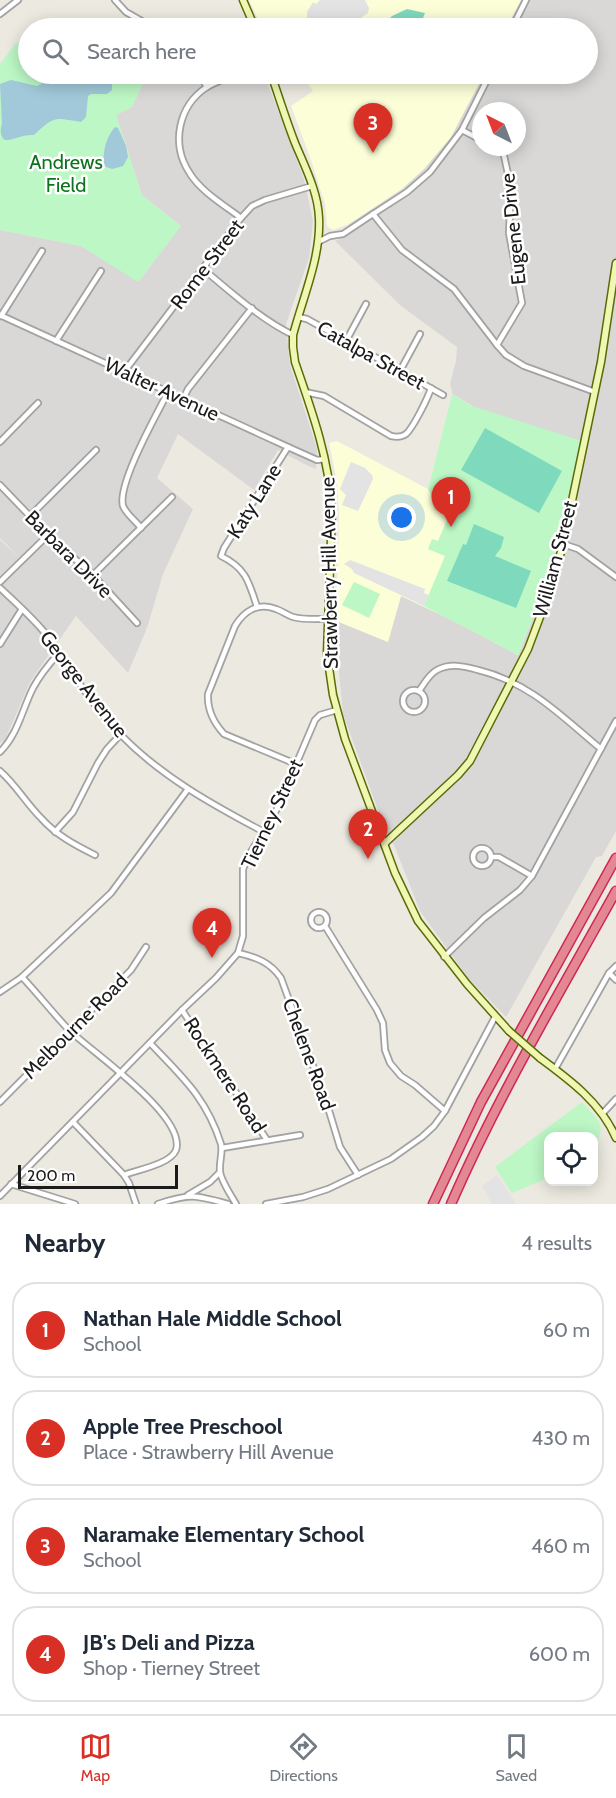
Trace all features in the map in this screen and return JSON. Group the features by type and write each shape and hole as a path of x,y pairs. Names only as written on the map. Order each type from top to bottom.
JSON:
{"highway":[{"path":"433,1204 481,1102 616,858"},
{"path":"451,1204 506,1091 616,891"}],"main road":[{"path":"243,0 251,18"},
{"name":"Strawberry Hill Avenue","path":"275,84 312,186 319,217 315,258 293,335 293,347 323,447 330,488 332,510 327,654 337,710 345,739 395,873 414,913 444,957 495,1017 589,1098 603,1113 616,1138"},
{"name":"William Street","path":"385,843 470,761 511,682 541,617 563,544 595,392 616,263"}],"street":[{"path":"0,14 18,0"},
{"path":"115,0 136,18"},
{"path":"517,18 526,0"},
{"path":"214,84 192,100 185,111 178,140 182,158 190,174 203,188 240,218"},
{"path":"318,242 330,236 343,234 407,192 430,172 462,130 485,84"},
{"path":"462,130 472,135"},
{"name":"Eugene Drive","path":"497,345 522,303 510,233 511,188 504,156"},
{"name":"Rome Street","path":"124,372 240,218 252,206 312,186"},
{"path":"374,214 402,250 454,289 497,345 517,363 595,392"},
{"path":"1,316 42,251"},
{"path":"203,269 252,308 293,335"},
{"path":"56,341 101,271"},
{"path":"346,341 366,304"},
{"path":"183,399 188,389 252,308"},
{"path":"608,315 616,319"},
{"name":"Walter Avenue","path":"1,316 288,447 318,460 325,459"},
{"name":"Catalpa Street","path":"298,317 307,319 443,395"},
{"path":"400,371 420,334"},
{"path":"305,392 324,396 391,436 400,437 406,434 411,427 431,388"},
{"path":"141,528 125,509 122,498 137,454 168,392"},
{"path":"0,442 38,403"},
{"name":"Katy Lane","path":"257,607 243,571 234,562 222,556 224,548 288,447"},
{"path":"30,516 96,450"},
{"name":"Barbara Drive","path":"0,485 48,534 93,575 137,623"},
{"path":"93,575 172,497"},
{"path":"0,582 48,534"},
{"path":"563,544 578,549 616,577"},
{"name":"George Avenue","path":"0,588 43,631 120,735 188,789 211,804 264,831"},
{"path":"296,764 224,734 217,725 208,703 208,694 235,626 240,618 257,607 274,608 296,618 327,619"},
{"path":"0,644 22,609"},
{"path":"0,752 14,734 34,687 59,653"},
{"path":"419,691 424,682 436,671 448,666 457,665 491,673 532,693 552,706 601,749"},
{"path":"412,690 419,691 424,696 423,707 414,712 407,710 403,704 403,697 412,690"},
{"name":"Tierney Street","path":"238,953 243,936 243,869 249,855 278,809 315,720 320,715 337,710"},
{"path":"444,957 484,918 520,890 532,876 616,722"},
{"path":"55,832 73,812 98,763 120,735"},
{"path":"0,771 12,781 40,818 55,832 95,855"},
{"path":"0,992 22,977 111,893 188,789"},
{"path":"491,857 499,857 532,876"},
{"path":"325,926 377,1010 390,1063 401,1076 445,1111"},
{"name":"Melbourne Road","path":"0,1102 131,970 146,948"},
{"path":"0,1196 238,953"},
{"name":"Chelene Road","path":"238,953 264,961 276,970 281,978 327,1104 340,1147 358,1175"},
{"path":"555,1069 609,973 616,966"},
{"path":"609,973 616,980"},
{"path":"22,977 70,1030 121,1072 149,1099 173,1130 177,1143 173,1156 167,1161 123,1175"},
{"name":"Rockmere Road","path":"182,1010 264,1132 267,1140"},
{"path":"266,1204 303,1197 328,1189 391,1159 422,1137 445,1111 495,1017"},
{"path":"150,1043 202,1100 212,1119 222,1148 219,1173 236,1204"},
{"path":"603,1113 616,1099"},
{"path":"73,1122 123,1175 129,1183 136,1204"},
{"path":"222,1148 300,1135"},
{"path":"158,1204 187,1195 210,1182 219,1173"},
{"path":"11,1184 75,1204"},
{"path":"187,1195 228,1204"},
{"path":"303,1197 306,1204"}],"shaded area":[{"path":"249,0 521,0 511,18 257,18"},
{"path":"320,0 365,0 369,8 368,13 361,18 307,18 307,12 313,2 316,4"},
{"path":"521,0 616,0 616,831 602,856 596,857 506,1017 469,979 420,911 394,845 387,835 343,714 334,620 388,642 401,596 517,654 541,597 472,406 452,394 450,384 457,347 401,306 335,241 346,236 349,224 402,189 424,169 451,137 479,84 598,84 598,18 511,18"},
{"path":"142,84 268,84 304,179 313,221 309,258 286,324 290,365 317,449 316,469 278,450 254,490 178,434 157,478 193,509 163,574 147,628 128,673 76,616 30,682 5,740 0,743 0,540 20,558 0,538 0,230 81,246 139,281 181,226 142,195 116,115 132,107"},
{"path":"308,84 479,84 451,137 424,169 402,189 349,224 333,230 327,226 325,204 291,106 313,91"},
{"path":"452,394 472,406 560,539 541,597 518,655 401,596 388,642 334,620 339,515 337,482 329,443 337,441 428,489"},
{"path":"351,462 365,468 373,479 358,511 342,505 346,495 340,489"},
{"path":"350,560 425,589 424,593 429,595 424,606 354,573 344,564"},
{"path":"497,1175 516,1204 492,1204 482,1186"}],"green space":[{"path":"407,9 425,13 423,18 390,18"},
{"name":"Andrews Field","path":"18,43 18,84 142,84 132,107 116,115 142,195 181,226 138,282 81,246 0,230 0,64"},
{"path":"452,394 472,406 582,441 560,539 541,597 518,655 424,606 445,556 428,549 432,539 438,541 449,515 434,509 436,504 428,489"},
{"path":"485,428 562,471 539,513 461,470"},
{"path":"474,524 504,537 501,548 495,556 531,571 516,608 447,581"},
{"path":"354,582 380,594 369,618 342,605"},
{"path":"582,1102 597,1119 601,1128 598,1139 598,1132 544,1132 544,1180 512,1193 495,1167"}],"water":[{"path":"11,80 18,82 18,84 37,86 41,84 112,84 112,90 107,94 88,96 86,117 81,122 56,119 34,135 5,140 1,133 0,84"},
{"path":"115,127 118,128 126,146 128,157 123,166 112,169 104,166 104,156 105,145"}],"place":[{"name":"Naramake Elementary School","path":"373,153"},
{"name":"Nathan Hale Middle School","path":"451,527"},
{"name":"Apple Tree Preschool","path":"368,859"},
{"name":"JB's Deli and Pizza","path":"212,958"}]}
